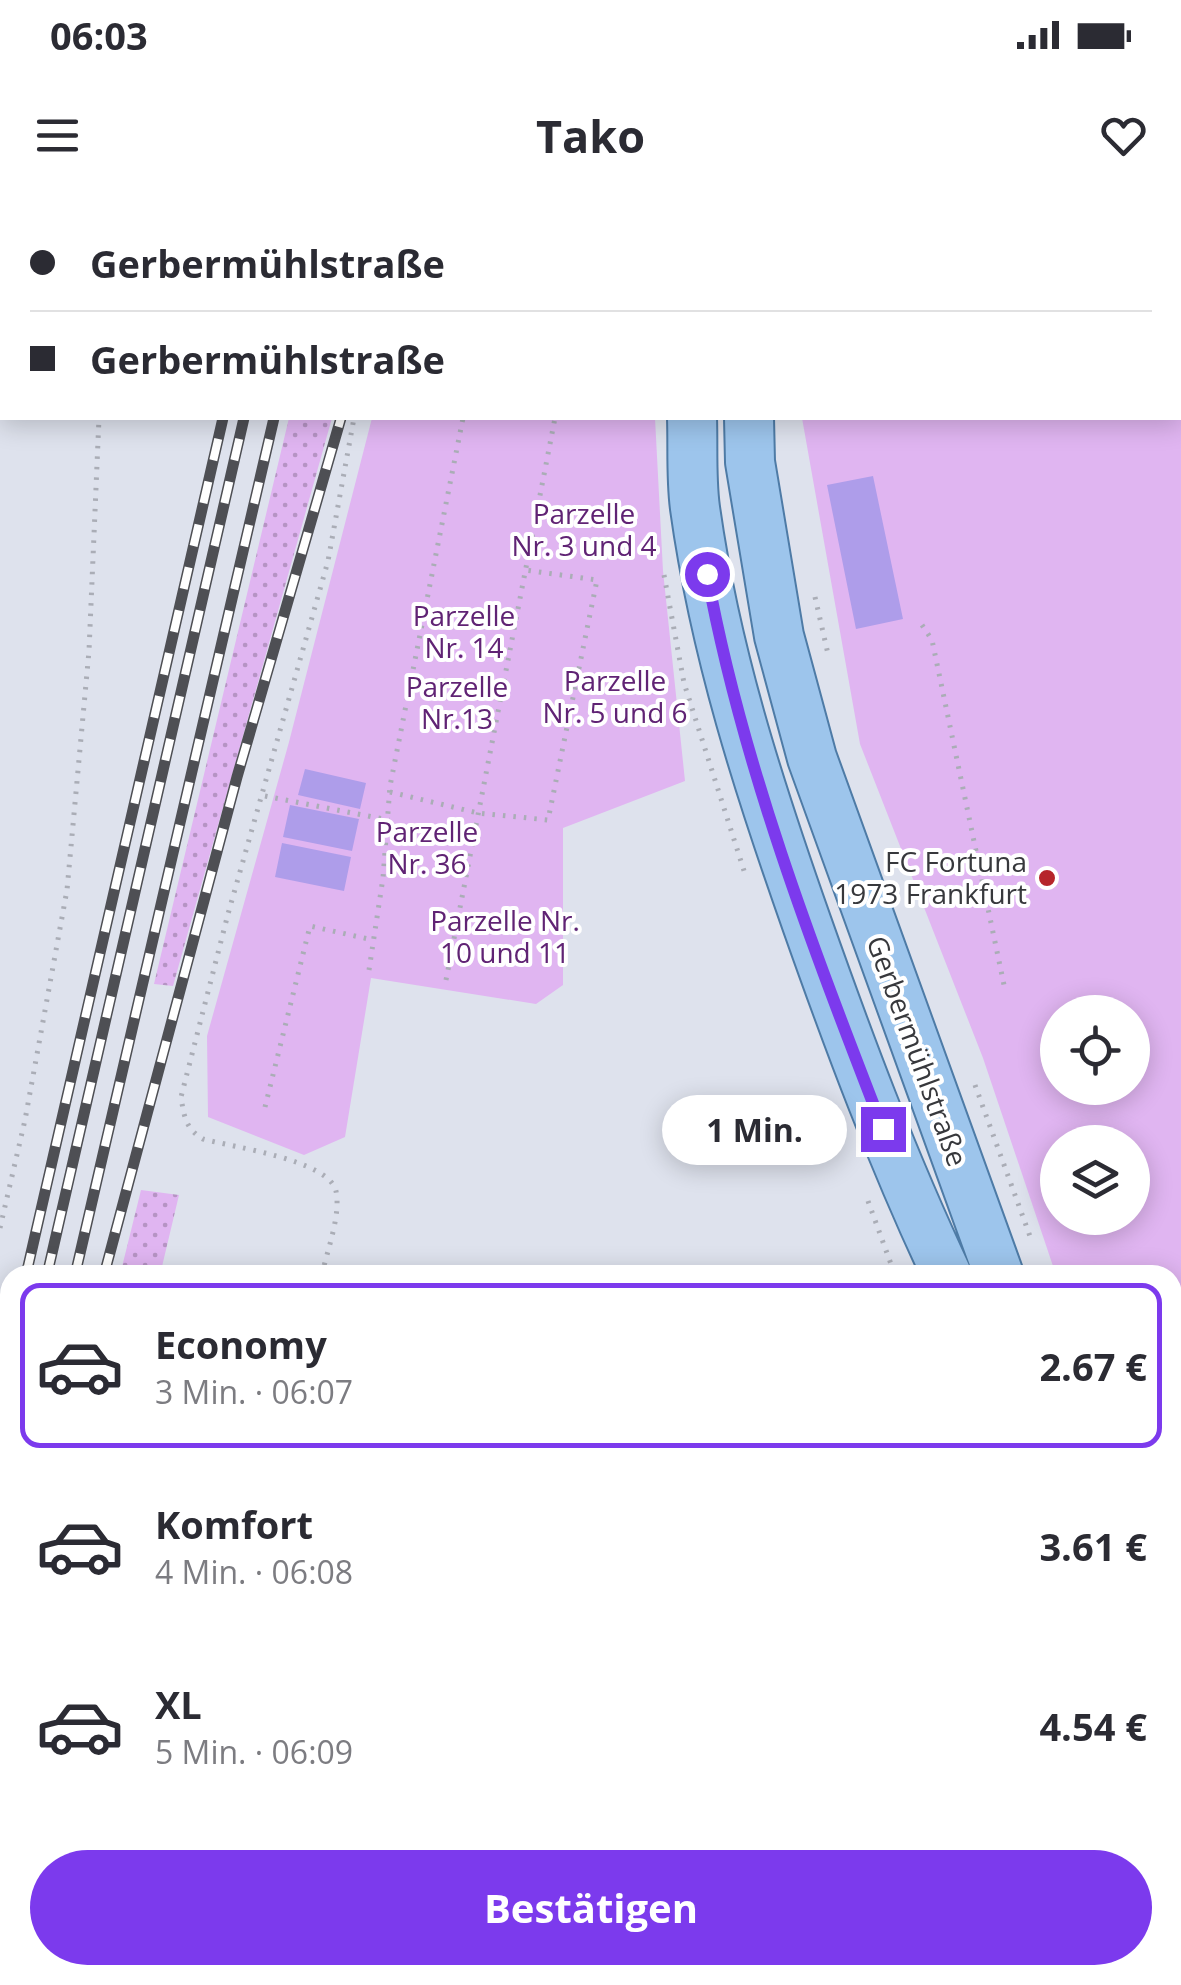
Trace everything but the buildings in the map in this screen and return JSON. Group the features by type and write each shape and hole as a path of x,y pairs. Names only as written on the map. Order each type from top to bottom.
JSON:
{"main road":[{"name":"Gerbermühlstraße","path":"692,420 695,505 719,642 754,772 842,1024 910,1198 942,1265"},
{"name":"Gerbermühlstraße","path":"749,420 750,462 779,636 812,758 994,1265"}],"path":[{"path":"186,200 196,200"},
{"path":"0,1228 25,1120 67,890 89,651 99,420"},
{"path":"324,1265 336,1205 336,1189 330,1179 312,1167 204,1139 191,1132 181,1098 228,914 328,561 354,420"},
{"path":"369,970 390,792 463,420"},
{"path":"446,980 555,420"},
{"path":"390,792 478,813 548,820 597,580 525,570"},
{"path":"814,590 829,661"},
{"path":"922,626 932,640 1004,985"},
{"path":"264,796 389,820"},
{"path":"264,1107 310,926 373,940"}],"green space":[{"path":"289,420 331,420 173,986 154,984"},
{"path":"371,420 655,420 663,571 685,781 563,828 563,985 536,1004 371,978 345,1137 304,1155 208,1117 207,1036 289,742"},
{"name":"FC Fortuna 1973 Frankfurt","path":"802,420 1181,420 1181,1265 1053,1265 1043,1235 1150,1235 1150,1125 1040,1125 1040,1227 983,1058 860,744"},
{"path":"141,1190 179,1195 162,1265 122,1265"}],"railway":[{"path":"28,1265 223,420"},
{"path":"49,1265 244,420"},
{"path":"77,1265 274,420"},
{"path":"107,1265 237,777 340,420"}],"place":[{"name":"FC Fortuna 1973 Frankfurt","path":"1047,878"}],"route":[{"path":"707,574 719,642 754,772 883,1129"}],"park label":[{"name":"Parzelle Nr. 3 und 4","path":"584,530"},
{"name":"Parzelle Nr. 14","path":"464,632"},
{"name":"Parzelle Nr. 5 und 6","path":"615,697"},
{"name":"Parzelle Nr.13","path":"457,703"},
{"name":"Parzelle Nr. 36","path":"427,848"},
{"name":"Parzelle Nr. 10 und 11","path":"505,937"}]}
